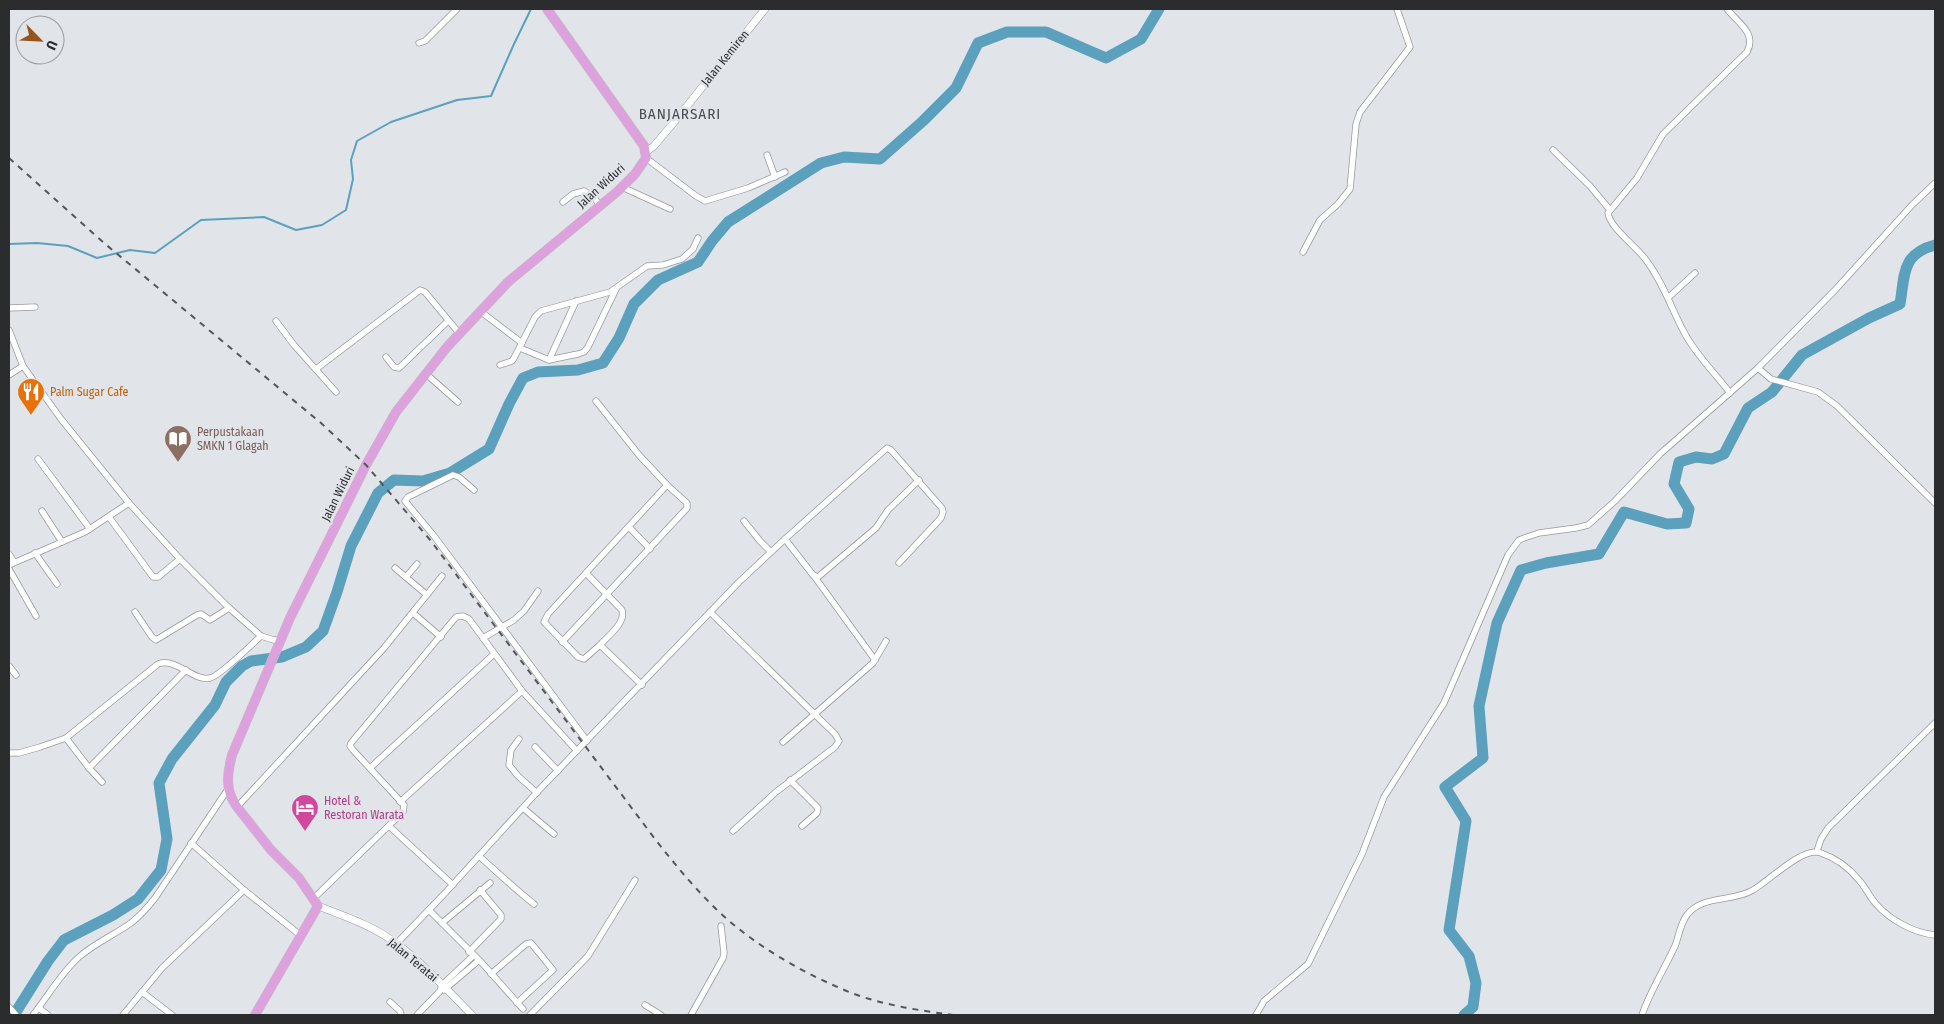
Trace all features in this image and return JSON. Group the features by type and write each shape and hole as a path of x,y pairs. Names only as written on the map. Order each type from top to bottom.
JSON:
{"main road":[{"path":"548,10 644,146 646,155"},
{"name":"Jalan Widuri","path":"316,902 299,878 271,850 237,807 228,789 228,769 232,755 279,642 374,449 396,412 457,331 480,311 508,282 624,185 646,155"},
{"path":"256,1015 316,902"}],"street":[{"path":"419,43 425,41 457,9"},
{"name":"Jalan Kemiren","path":"646,155 765,9"},
{"path":"1303,252 1320,220 1338,204 1350,189 1356,124 1360,112 1410,47 1397,9"},
{"path":"1727,9 1748,32 1751,46 1663,134 1637,178 1610,210 1609,218 1612,224 1645,258 1668,297 1684,333 1730,393"},
{"path":"1553,150 1590,186 1610,210"},
{"path":"646,155 696,196 705,201 748,188 785,172"},
{"path":"767,155 775,177"},
{"path":"1256,1015 1264,1002 1308,964 1362,854 1384,797 1444,703 1513,547 1520,540 1539,533 1588,525 1615,501 1660,454 1758,368 1836,289 1912,205 1935,183"},
{"path":"624,185 670,209"},
{"path":"563,202 579,192 589,193 599,204"},
{"path":"500,365 512,361 534,317 541,311 606,294 616,289 647,266 663,265 682,259 693,249 698,238"},
{"path":"1668,297 1695,273"},
{"path":"480,311 521,346 548,360 578,354 586,350 616,289"},
{"path":"316,369 420,290 425,292 457,331"},
{"path":"548,360 576,301"},
{"path":"9,308 35,307"},
{"path":"276,321 336,392"},
{"path":"386,357 394,367 399,368 449,322"},
{"path":"10,334 23,366 61,419 130,503 180,559 229,608 261,636 279,642"},
{"path":"9,375 23,366"},
{"path":"1758,368 1772,379 1818,392 1837,406 1935,504"},
{"path":"425,374 458,402"},
{"path":"562,642 687,508 687,503 639,455 596,401"},
{"path":"396,943 710,612 771,552 885,448 891,450 919,480 942,508 943,515 899,563"},
{"path":"38,460 90,529"},
{"path":"474,490 459,477 453,475 408,497 405,501 434,536 587,740"},
{"path":"813,574 818,577 822,575 876,528 888,510 919,480"},
{"path":"586,573 624,614 621,621 600,645 584,659 581,659 545,624 544,619 586,573 629,527 667,485"},
{"path":"9,554 11,563 35,554 90,529 130,503"},
{"path":"42,511 62,542"},
{"path":"109,517 153,577 158,577 180,559"},
{"path":"744,521 771,552"},
{"path":"629,527 650,549"},
{"path":"785,539 813,574 875,660"},
{"path":"35,554 57,584"},
{"path":"406,577 417,564"},
{"path":"395,568 427,595"},
{"path":"9,570 36,616"},
{"path":"237,807 365,669 442,576"},
{"path":"483,638 524,611 538,591"},
{"path":"136,612 152,637 156,640 200,614 210,620 229,608"},
{"path":"710,612 835,734 839,741 835,747 790,780 733,831"},
{"path":"413,613 441,637"},
{"path":"316,902 403,812 404,805 353,750 351,743 456,617 462,616 469,619 522,691 577,751"},
{"path":"9,753 40,747 66,738 158,664 168,662 210,678 261,636"},
{"path":"783,742 875,660 886,641"},
{"path":"600,645 642,685"},
{"path":"370,768 494,654"},
{"path":"9,666 16,675"},
{"path":"89,768 186,670"},
{"path":"400,802 522,691"},
{"path":"1816,851 1828,828 1935,723"},
{"path":"66,738 102,782"},
{"path":"519,739 512,750 509,765 537,793"},
{"path":"535,747 558,771"},
{"path":"790,780 818,808 817,813 802,826"},
{"path":"33,1015 64,973 78,958 96,943 130,924 142,914 155,898 228,789"},
{"path":"524,808 554,834"},
{"path":"389,826 453,885"},
{"path":"191,843 244,890 300,935"},
{"path":"1642,1015 1656,981 1676,945 1688,913 1696,906 1742,895 1753,890 1799,857 1812,852 1816,851 1834,859 1847,868 1859,879 1885,913 1924,934 1935,935"},
{"path":"479,856 534,904"},
{"path":"530,1015 588,956 635,880"},
{"path":"442,922 490,883"},
{"path":"123,1015 186,944 244,890"},
{"path":"417,1015 443,988 502,919 480,890"},
{"name":"Jalan Teratai","path":"316,902 364,924 396,943 466,1013"},
{"path":"429,910 492,974 523,1009"},
{"path":"691,1015 723,958 721,926"},
{"path":"492,974 526,944 531,943 539,951 553,970 517,1003"},
{"path":"443,988 478,961"},
{"path":"142,992 172,1015"},
{"path":"390,1002 400,1011 401,1015"},
{"path":"645,1006 661,1015"},
{"path":"10,1008 16,1015"},
{"path":"39,1008 48,1015"}],"waterway":[{"path":"9,244 37,243 68,246 97,258 130,250 155,253 201,220 264,217 296,230 322,225 346,210 353,179 351,160 357,141 391,122 457,100 491,96 531,9"},
{"path":"14,1015 48,961 64,940 113,915 138,899 161,870 167,839 159,783 172,759 215,705 226,682 242,666 251,661 282,657 306,647 323,631 351,546 378,493 394,480 423,481 450,473 489,449 523,378 538,372 578,370 603,363 619,338 634,304 658,280 698,262 728,222 821,163 844,157 880,159 923,121 956,88 978,43 1007,32 1046,32 1106,58 1141,39 1159,9"},
{"path":"1464,1015 1473,1007 1476,983 1469,956 1449,930 1466,821 1445,787 1483,758 1479,706 1497,623 1521,570 1546,563 1599,554 1624,512 1667,524 1686,523 1689,509 1674,484 1679,462 1696,457 1712,459 1724,454 1748,408 1772,392 1802,355 1869,318 1900,304 1904,275 1910,260 1924,249 1935,245"}],"railway":[{"path":"9,158 104,243 321,423 366,465 431,541 662,848 682,873 726,918 773,953 842,989 911,1009 953,1015"}],"place":[{"name":"Palm Sugar Cafe","path":"31,416"},
{"name":"Perpustakaan SMKN 1 Glagah","path":"178,463"},
{"name":"Hotel & Restoran Warata","path":"305,832"}],"district":[{"name":"BANJARSARI","path":"680,114"}]}
